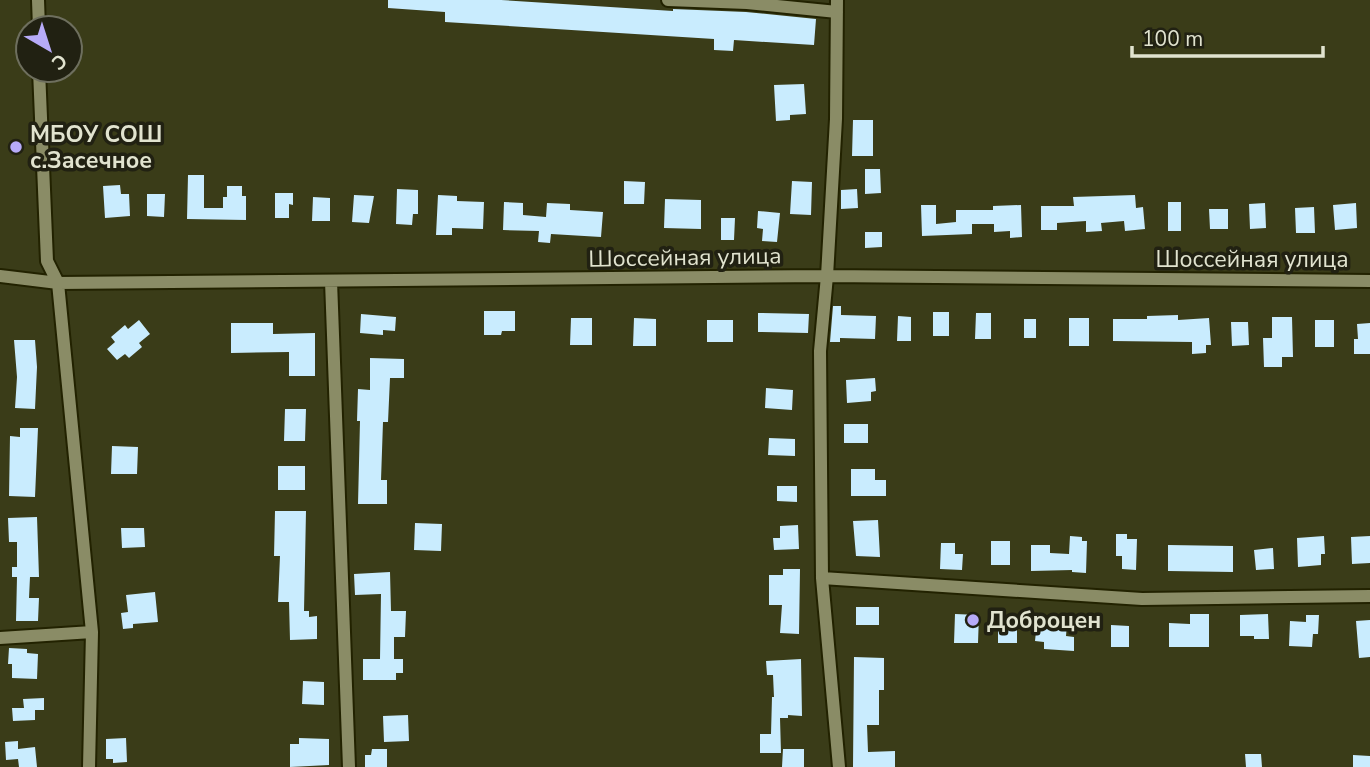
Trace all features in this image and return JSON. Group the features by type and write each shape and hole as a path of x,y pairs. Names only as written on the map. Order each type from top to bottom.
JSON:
{"street":[{"path":"668,0 837,6 836,120 820,351 822,578 839,767"},
{"path":"40,84 47,261 58,283 92,632 89,767"},
{"name":"Шоссейная улица","path":"0,276 58,283 827,276 1370,281"},
{"path":"331,281 349,767"},
{"path":"822,578 1143,599 1370,596"},
{"path":"0,638 92,632"}],"building":[{"path":"388,0 501,0 673,11 746,12 816,19 814,45 734,40 733,51 714,50 714,39 445,22 445,12 388,8"},
{"path":"804,84 806,114 790,115 790,120 776,121 774,85"},
{"path":"853,120 873,120 873,156 852,156"},
{"path":"865,169 880,169 881,193 865,194"},
{"path":"188,175 204,175 204,208 223,208 227,186 242,186 242,196 246,196 246,220 187,219"},
{"path":"624,181 645,182 644,204 624,204"},
{"path":"792,181 812,182 811,215 790,214"},
{"path":"120,185 121,194 129,194 130,216 105,218 103,186"},
{"path":"397,189 418,190 418,214 413,214 412,225 396,224"},
{"path":"857,189 858,208 841,209 841,190"},
{"path":"275,193 293,193 293,205 289,204 289,218 275,218"},
{"path":"147,194 165,194 164,217 147,216"},
{"path":"354,195 374,196 369,223 352,222"},
{"path":"438,195 457,196 457,201 484,202 483,229 452,228 452,235 436,235"},
{"path":"1135,195 1136,208 1143,207 1145,229 1125,231 1124,221 1101,223 1102,231 1086,232 1086,221 1057,223 1057,230 1041,230 1041,206 1074,206 1073,197"},
{"path":"313,197 330,198 330,221 312,221"},
{"path":"665,199 701,200 701,229 664,228"},
{"path":"504,202 523,203 523,215 546,217 547,203 570,204 570,210 603,212 601,237 551,234 550,243 538,242 539,231 503,230"},
{"path":"1168,202 1181,202 1181,231 1168,231"},
{"path":"1265,203 1266,228 1250,229 1249,204"},
{"path":"1356,203 1357,228 1335,230 1333,205"},
{"path":"921,205 936,205 936,224 956,222 956,210 993,210 993,206 1021,205 1022,237 1010,238 1010,231 994,232 994,224 972,224 972,234 922,236"},
{"path":"1314,207 1315,233 1296,233 1295,208"},
{"path":"1209,209 1228,209 1228,229 1210,229"},
{"path":"758,211 780,213 777,242 762,241 763,229 757,228"},
{"path":"721,218 735,218 734,240 721,240"},
{"path":"865,232 882,232 882,247 865,248"},
{"path":"833,306 841,306 841,315 876,316 875,339 840,338 840,342 830,342"},
{"path":"484,311 515,311 515,331 502,331 501,335 484,335"},
{"path":"933,312 949,312 949,336 933,336"},
{"path":"758,313 809,314 808,333 758,332"},
{"path":"976,313 991,313 991,339 975,339"},
{"path":"361,314 396,317 395,331 383,330 383,335 360,333"},
{"path":"1178,315 1178,320 1209,318 1211,345 1206,345 1206,353 1192,354 1192,342 1113,341 1113,319"},
{"path":"898,316 911,317 911,341 897,341"},
{"path":"1272,317 1292,317 1293,357 1282,357 1282,367 1264,367 1263,338 1272,338"},
{"path":"571,318 592,318 592,345 570,345"},
{"path":"634,318 656,319 656,346 633,346"},
{"path":"1069,318 1089,318 1089,346 1069,346"},
{"path":"1024,319 1036,319 1036,338 1024,338"},
{"path":"139,320 150,334 139,343 142,347 129,358 125,354 117,360 107,349 115,342 111,337 125,325 128,329"},
{"path":"707,320 733,320 733,342 707,342"},
{"path":"1315,320 1334,320 1334,347 1315,347"},
{"path":"1231,322 1248,322 1249,345 1232,346"},
{"path":"231,323 273,323 273,334 315,333 315,376 289,376 289,352 231,353"},
{"path":"1370,323 1370,354 1354,354 1354,339 1358,339 1357,324"},
{"path":"14,340 35,340 35,409 15,408 17,377"},
{"path":"370,358 404,359 404,378 390,378 388,422 383,422 381,480 387,480 387,504 358,504 358,389 370,390"},
{"path":"875,378 876,391 871,392 871,401 847,403 846,380"},
{"path":"766,388 793,390 792,410 765,408"},
{"path":"285,409 306,409 305,441 284,441"},
{"path":"844,424 868,424 868,443 844,443"},
{"path":"20,428 38,428 35,497 9,496 10,436 20,437"},
{"path":"769,438 795,439 795,456 768,455"},
{"path":"112,446 138,447 137,474 111,474"},
{"path":"278,466 305,466 305,490 278,490"},
{"path":"851,469 875,469 875,480 886,480 886,496 851,496"},
{"path":"777,486 797,486 797,502 777,501"},
{"path":"275,511 306,511 304,611 309,611 309,617 317,616 317,639 290,640 289,602 278,602 280,556 274,556"},
{"path":"37,517 39,577 30,577 29,598 39,598 38,621 16,621 17,577 12,577 12,567 17,567 17,542 9,542 8,518"},
{"path":"878,520 880,557 856,556 853,521"},
{"path":"415,523 442,524 441,551 414,550"},
{"path":"798,525 799,549 774,550 773,538 780,538 780,526"},
{"path":"121,528 144,528 145,547 122,548"},
{"path":"1116,534 1127,534 1127,539 1137,539 1136,570 1122,569 1122,556 1116,556"},
{"path":"1070,536 1082,537 1082,541 1087,541 1086,573 1072,570 1031,571 1031,545 1050,545 1050,553 1069,554"},
{"path":"1324,536 1325,554 1321,554 1321,565 1298,567 1297,538"},
{"path":"1370,536 1370,563 1352,564 1351,537"},
{"path":"991,541 1010,541 1010,565 991,565"},
{"path":"941,543 955,543 955,554 963,554 962,570 940,569"},
{"path":"1168,545 1233,546 1233,572 1168,571"},
{"path":"1273,548 1274,569 1256,570 1254,550"},
{"path":"783,569 800,569 799,634 780,633 782,605 769,605 769,575 783,575"},
{"path":"390,572 391,611 406,611 405,637 394,637 394,659 403,659 403,673 396,673 396,680 363,680 363,659 380,659 381,594 355,595 354,574"},
{"path":"155,592 158,622 133,624 133,628 123,629 121,613 128,612 126,595"},
{"path":"856,607 879,607 879,625 856,625"},
{"path":"955,614 979,615 978,643 954,643"},
{"path":"1190,614 1209,614 1209,647 1169,647 1169,623 1190,624"},
{"path":"1268,614 1269,639 1240,636 1240,615"},
{"path":"1306,615 1319,615 1318,634 1313,634 1312,647 1289,646 1290,621 1306,622"},
{"path":"1370,620 1370,657 1359,658 1356,621"},
{"path":"998,621 1017,621 1017,643 998,643"},
{"path":"1037,622 1067,624 1066,636 1074,637 1074,651 1044,649 1044,642 1035,641"},
{"path":"1111,625 1129,626 1129,647 1111,647"},
{"path":"9,648 27,649 27,653 38,654 37,679 12,678 12,664 8,664"},
{"path":"854,657 884,658 884,690 879,690 879,725 867,725 868,752 895,751 895,767 853,767"},
{"path":"801,659 802,716 788,715 788,718 780,718 781,753 760,753 760,734 771,734 774,697 773,675 767,675 766,661"},
{"path":"303,681 324,682 324,705 302,704"},
{"path":"44,698 44,710 35,710 35,720 13,721 12,708 24,708 23,699"},
{"path":"408,715 409,741 384,742 383,716"},
{"path":"126,738 127,762 113,763 113,759 106,759 106,739"},
{"path":"299,738 329,739 329,765 290,767 290,744 299,744"},
{"path":"18,741 18,749 35,747 37,767 19,767 18,759 6,760 5,742"},
{"path":"372,749 387,749 387,767 365,767 365,755 371,755"},
{"path":"783,749 804,749 804,767 782,767"},
{"path":"1245,754 1261,754 1262,767 1246,767"},
{"path":"1353,755 1370,756 1370,767 1353,767"}],"place":[{"name":"МБОУ СОШ с.Засечное","path":"16,147"},
{"name":"Доброцен","path":"973,620"}]}
